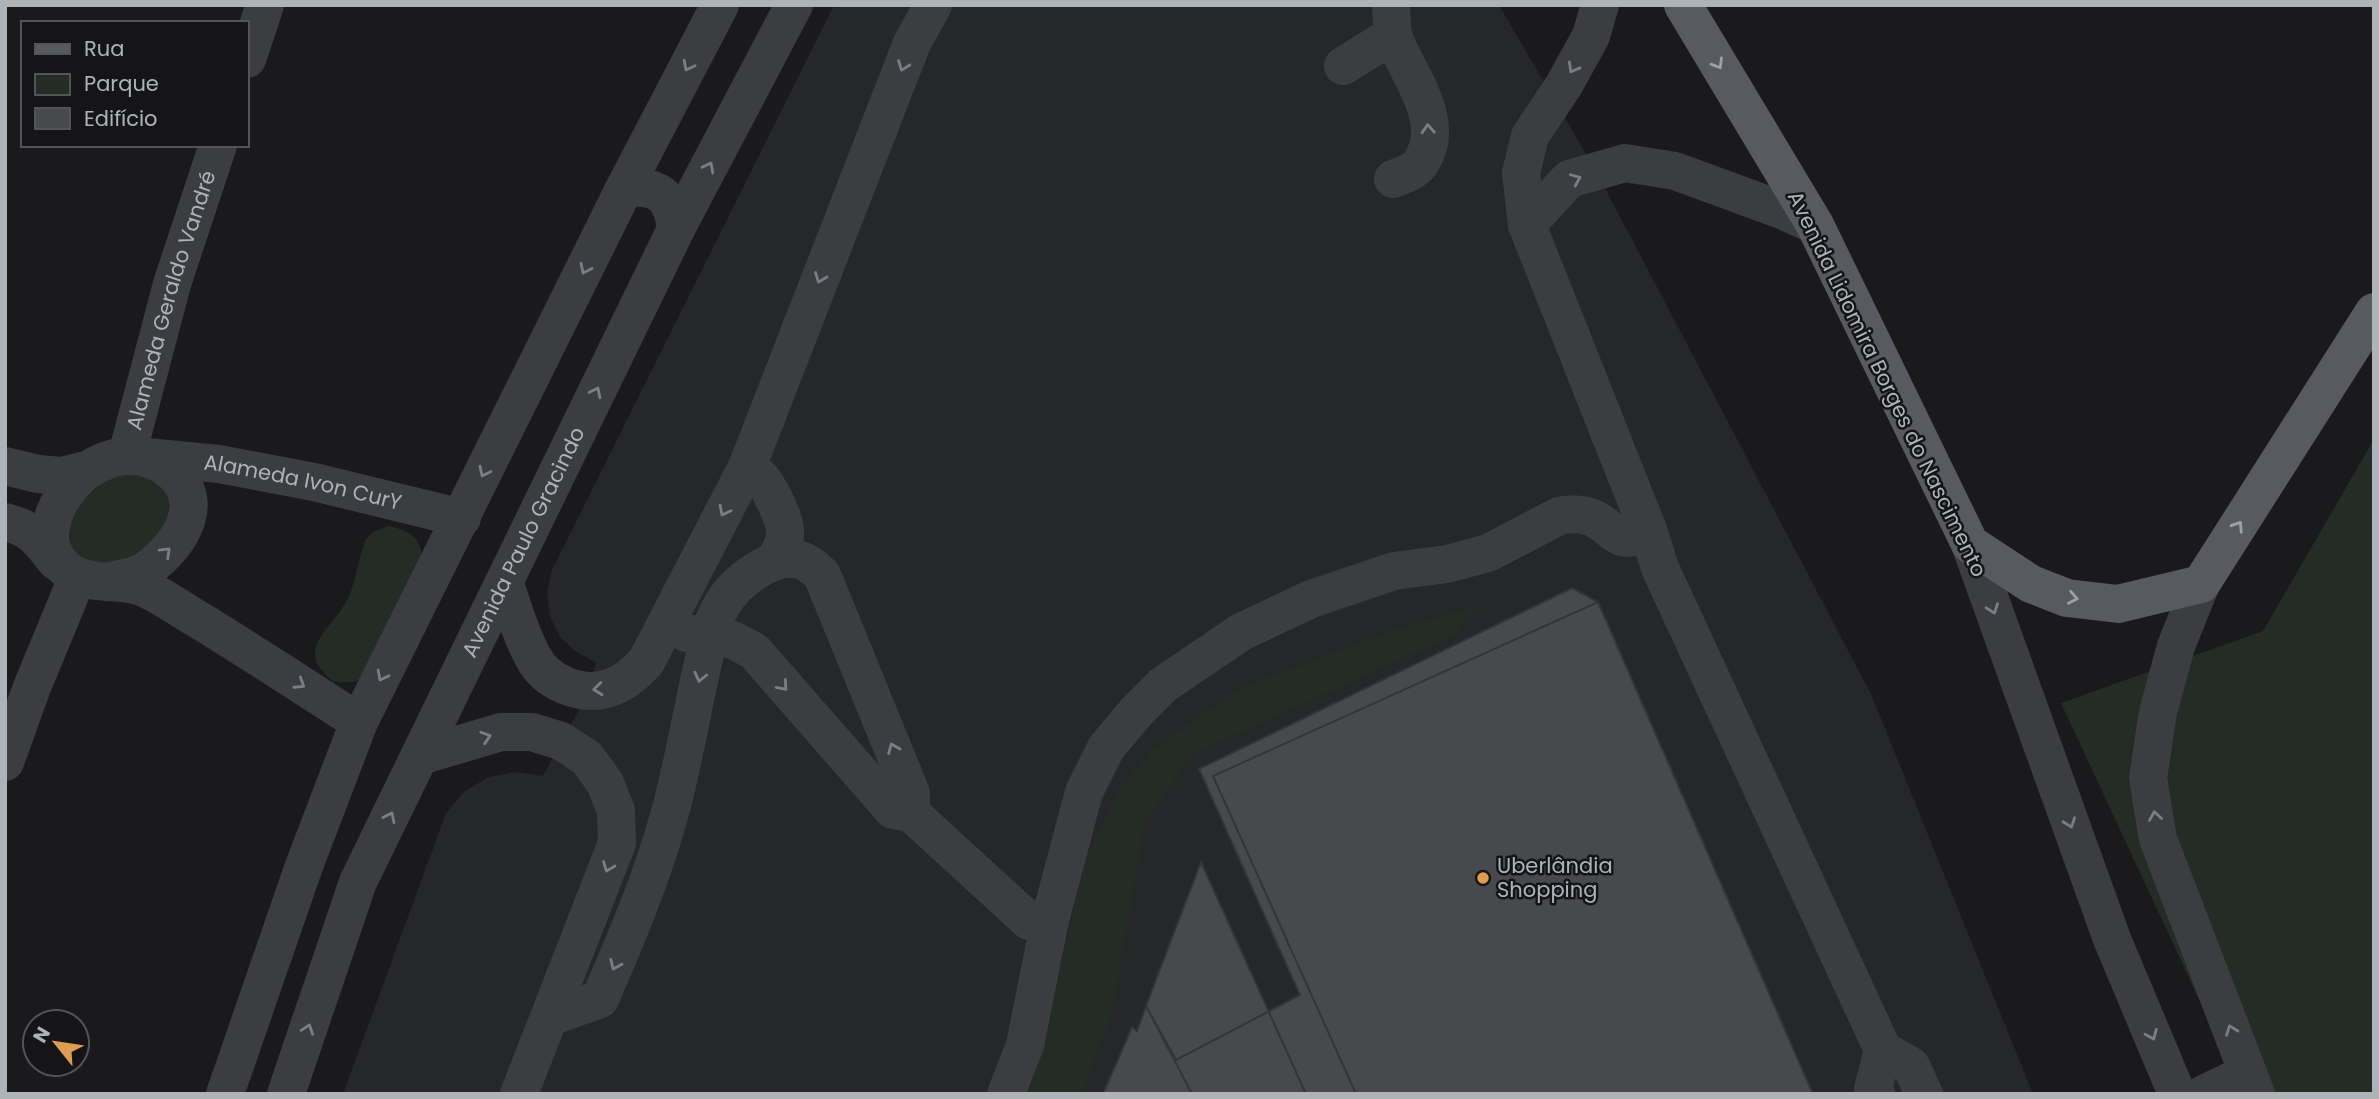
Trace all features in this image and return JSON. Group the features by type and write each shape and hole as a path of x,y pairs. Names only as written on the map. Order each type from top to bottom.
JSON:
{"main road":[{"name":"Avenida Lidomira Borges do Nascimento","path":"1683,5 1815,225 1970,544"},
{"path":"1970,544 2031,584 2067,598 2118,604 2201,584 2374,312"}],"street":[{"path":"248,56 265,5"},
{"path":"225,1094 303,866 359,722 624,189 720,5"},
{"name":"Avenida Paulo Gracindo","path":"286,1094 358,881 676,229 794,5"},
{"path":"504,582 533,659 548,676 566,687 589,691 611,688 630,678 646,662 747,467 912,43 933,5"},
{"path":"1600,5 1591,36 1564,85 1530,136 1521,173 1527,225 1648,530 1660,568 1883,1050 1911,1066 1924,1094"},
{"path":"1343,66 1392,20 1420,91 1431,131 1428,148 1421,163 1393,179"},
{"name":"Alameda Geraldo Vandré","path":"135,456 172,284 217,147"},
{"path":"1527,225 1569,179 1625,163 1675,171 1815,225"},
{"path":"624,189 644,186 662,194 674,210 676,229"},
{"path":"135,456 173,474 183,485 189,513 178,541 140,573 80,573 50,546 52,521 60,502 72,483 106,459 135,456"},
{"name":"Alameda Ivon CurY","path":"135,456 219,464 314,482 462,518"},
{"path":"5,466 38,474 62,476 90,469"},
{"path":"747,467 763,478 786,524 781,552 772,563"},
{"path":"1006,1094 1025,1045 1050,920 1084,792 1106,748 1163,685 1241,632 1311,599 1394,571 1447,565 1488,553 1559,516 1583,514 1621,537 1640,536 1648,530"},
{"path":"5,522 22,526 34,534 80,573 142,587 243,646 359,722"},
{"name":"Avenida Lidomira Borges do Nascimento","path":"1970,544 2112,940 2177,1094"},
{"path":"550,1017 600,999 621,950 670,816 709,636 722,605 743,580 772,563 785,559 799,560 812,565 822,575 911,793 911,813"},
{"path":"5,762 32,687 80,573"},
{"path":"2201,584 2176,646 2158,712 2148,778 2158,839 2252,1083 2204,1094"},
{"path":"657,639 692,633 733,640 754,652 893,810 911,813 1029,921 1050,920"},
{"path":"822,730 842,734 852,732 868,719 873,700"},
{"path":"420,756 501,732 532,732 561,741 587,758 605,783 616,811 617,843 519,1094"},
{"path":"1876,1094 1873,1089 1883,1050"}],"shaded area":[{"name":"Uberlândia Shopping","path":"834,5 1499,5 1596,171 1871,694 2033,1094 343,1094 446,813 464,792 488,777 516,772 543,776 589,691 596,662 576,652 560,637 550,617 547,594 551,572"}],"green space":[{"path":"2374,439 2374,1094 2243,1094 2061,703 2263,631"},
{"path":"141,475 163,488 172,510 164,534 124,561 96,565 71,554 69,512 109,478"},
{"path":"388,526 405,531 416,539 423,568 362,679 334,682 321,670 315,649 349,596 366,539 373,532"},
{"path":"1478,606 1456,634 1192,755 1145,822 1112,1014 1082,1094 1030,1094 1086,858 1119,788 1153,749 1240,688 1393,630"}],"building":[{"name":"Uberlândia Shopping","path":"1572,588 1598,602 1813,1094 1103,1094 1132,1027 1137,1031 1146,1006 1176,1060 1300,995 1199,769"},
{"name":"Uberlândia Shopping","path":"1598,602 1813,1094 1356,1094 1213,776"},
{"path":"1201,862 1306,1094 1192,1094 1146,1006"}],"place":[{"name":"Uberlândia Shopping","path":"1483,878"}]}
